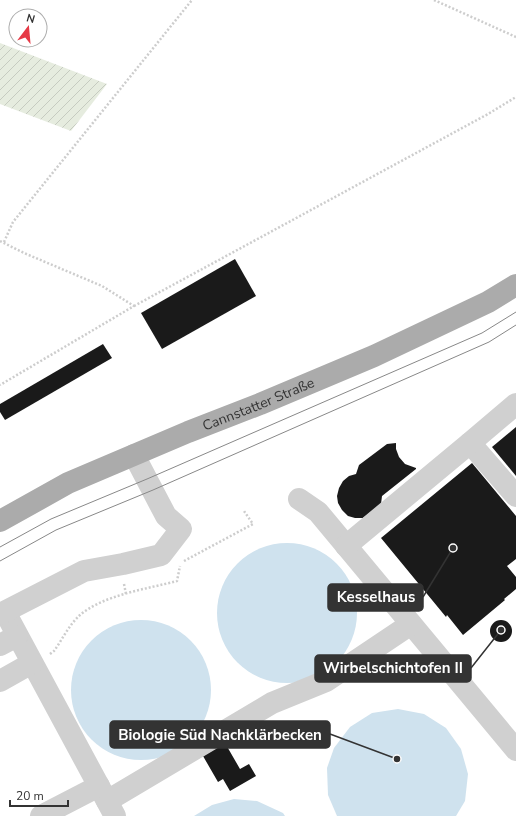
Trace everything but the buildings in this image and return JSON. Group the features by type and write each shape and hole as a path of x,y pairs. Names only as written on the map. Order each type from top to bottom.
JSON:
{"main road":[{"name":"Cannstatter Straße","path":"0,521 68,483 134,454 267,401 374,356 488,302 516,285"}],"lane":[{"path":"346,546 470,444 516,404"},
{"path":"470,444 516,496"},
{"path":"107,801 32,663 9,640 2,613 84,571 161,555 181,529 166,516 134,454"},
{"path":"299,499 318,512 411,624 513,741"},
{"path":"41,816 107,801 272,703 326,681 411,624"},
{"path":"0,681 32,663"}],"path":[{"path":"4,242 13,222 192,0"},
{"path":"434,0 516,37"},
{"path":"0,385 134,306 488,114 516,97"},
{"path":"0,241 24,253 102,286 134,306"},
{"path":"32,663 46,658 54,651 78,617 90,607 120,595 177,581 181,563 253,524 244,511"}],"shaded area":[{"path":"0,43 8,46 8,48 13,48 107,84 71,131 0,104"}],"water":[{"path":"287,543 307,546 314,549 326,555 341,569 354,593 357,613 354,633 351,640 345,652 331,667 307,680 287,683 267,680 260,677 248,671 233,657 220,633 217,613 220,593 223,586 229,574 243,559 267,546"},
{"path":"141,620 161,623 168,626 180,632 195,646 208,670 211,690 208,710 205,717 199,729 185,744 161,757 141,760 121,757 114,754 102,748 87,734 74,710 71,690 74,670 77,663 83,651 97,636 121,623"},
{"path":"398,709 424,714 446,728 461,749 468,774 465,801 456,816 337,816 328,795 327,768 334,748 350,727 372,713"},
{"path":"234,799 257,801 283,813 285,816 194,816 212,805"}],"tram line":[{"path":"0,547 51,519 147,479 482,333 516,312"},
{"path":"0,561 56,530 153,490 489,342 516,325"}],"place":[{"name":"Kesselhaus","path":"453,548"},
{"name":"Wirbelschichtofen II","path":"501,630"},
{"name":"Biologie Süd Nachklärbecken","path":"397,759"}]}
